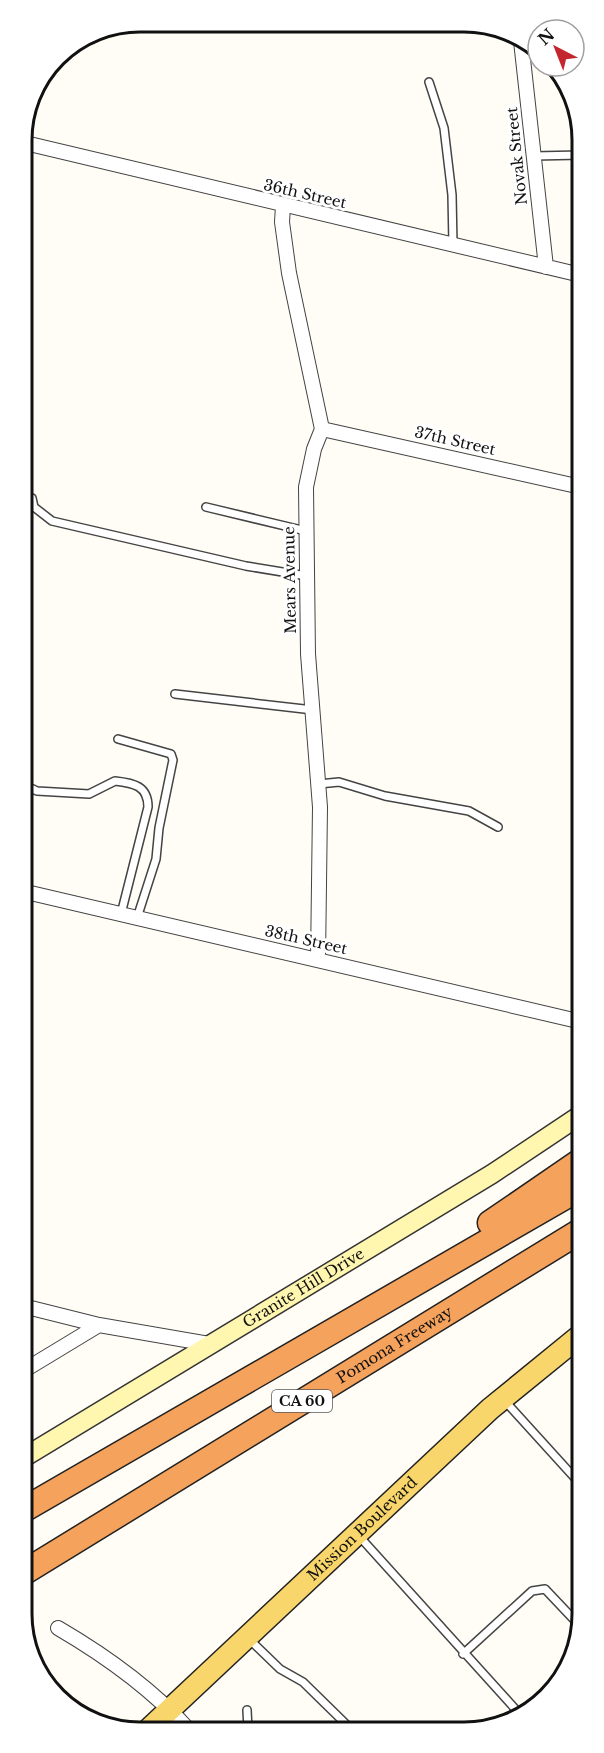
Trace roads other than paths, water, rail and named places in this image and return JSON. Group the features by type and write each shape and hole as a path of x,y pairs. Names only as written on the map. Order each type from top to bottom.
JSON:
{"highway":[{"path":"373,1305 572,1167"},
{"name":"CA 60","path":"32,1505 373,1305 572,1193"},
{"name":"Pomona Freeway","path":"32,1567 572,1236"}],"main road":[{"name":"Mission Boulevard","path":"156,1722 502,1398 572,1344"}],"street":[{"name":"Novak Street","path":"522,49 546,267"},
{"name":"36th Street","path":"32,145 572,273"},
{"path":"283,206 282,222 289,273 322,429"},
{"name":"37th Street","path":"322,429 572,485"},
{"name":"Mears Avenue","path":"318,960 321,849 307,576 306,487 314,449 322,429"},
{"name":"38th Street","path":"32,893 572,1020"},
{"name":"Granite Hill Drive","path":"32,1452 492,1174 572,1121"},
{"path":"32,1308 99,1325 209,1344"},
{"path":"32,1366 99,1325"},
{"path":"58,1628 107,1657 170,1709 182,1722"}],"lane":[{"path":"429,82 444,128 452,195 453,245"},
{"path":"534,156 572,155"},
{"path":"32,498 34,507 52,521 246,566 307,576"},
{"path":"206,507 306,531"},
{"path":"175,694 313,710"},
{"path":"118,739 171,753 174,760 159,828 156,859 137,918"},
{"path":"32,789 37,791 89,794 115,781 142,788 148,794 148,807 121,914"},
{"path":"319,784 339,782 385,796 469,811 498,827"},
{"path":"502,1398 572,1475"},
{"path":"357,1534 463,1654 515,1709"},
{"path":"463,1654 532,1591 545,1589 572,1618"},
{"path":"247,1637 280,1670 303,1682 344,1722"},
{"path":"247,1710 248,1722"}]}
